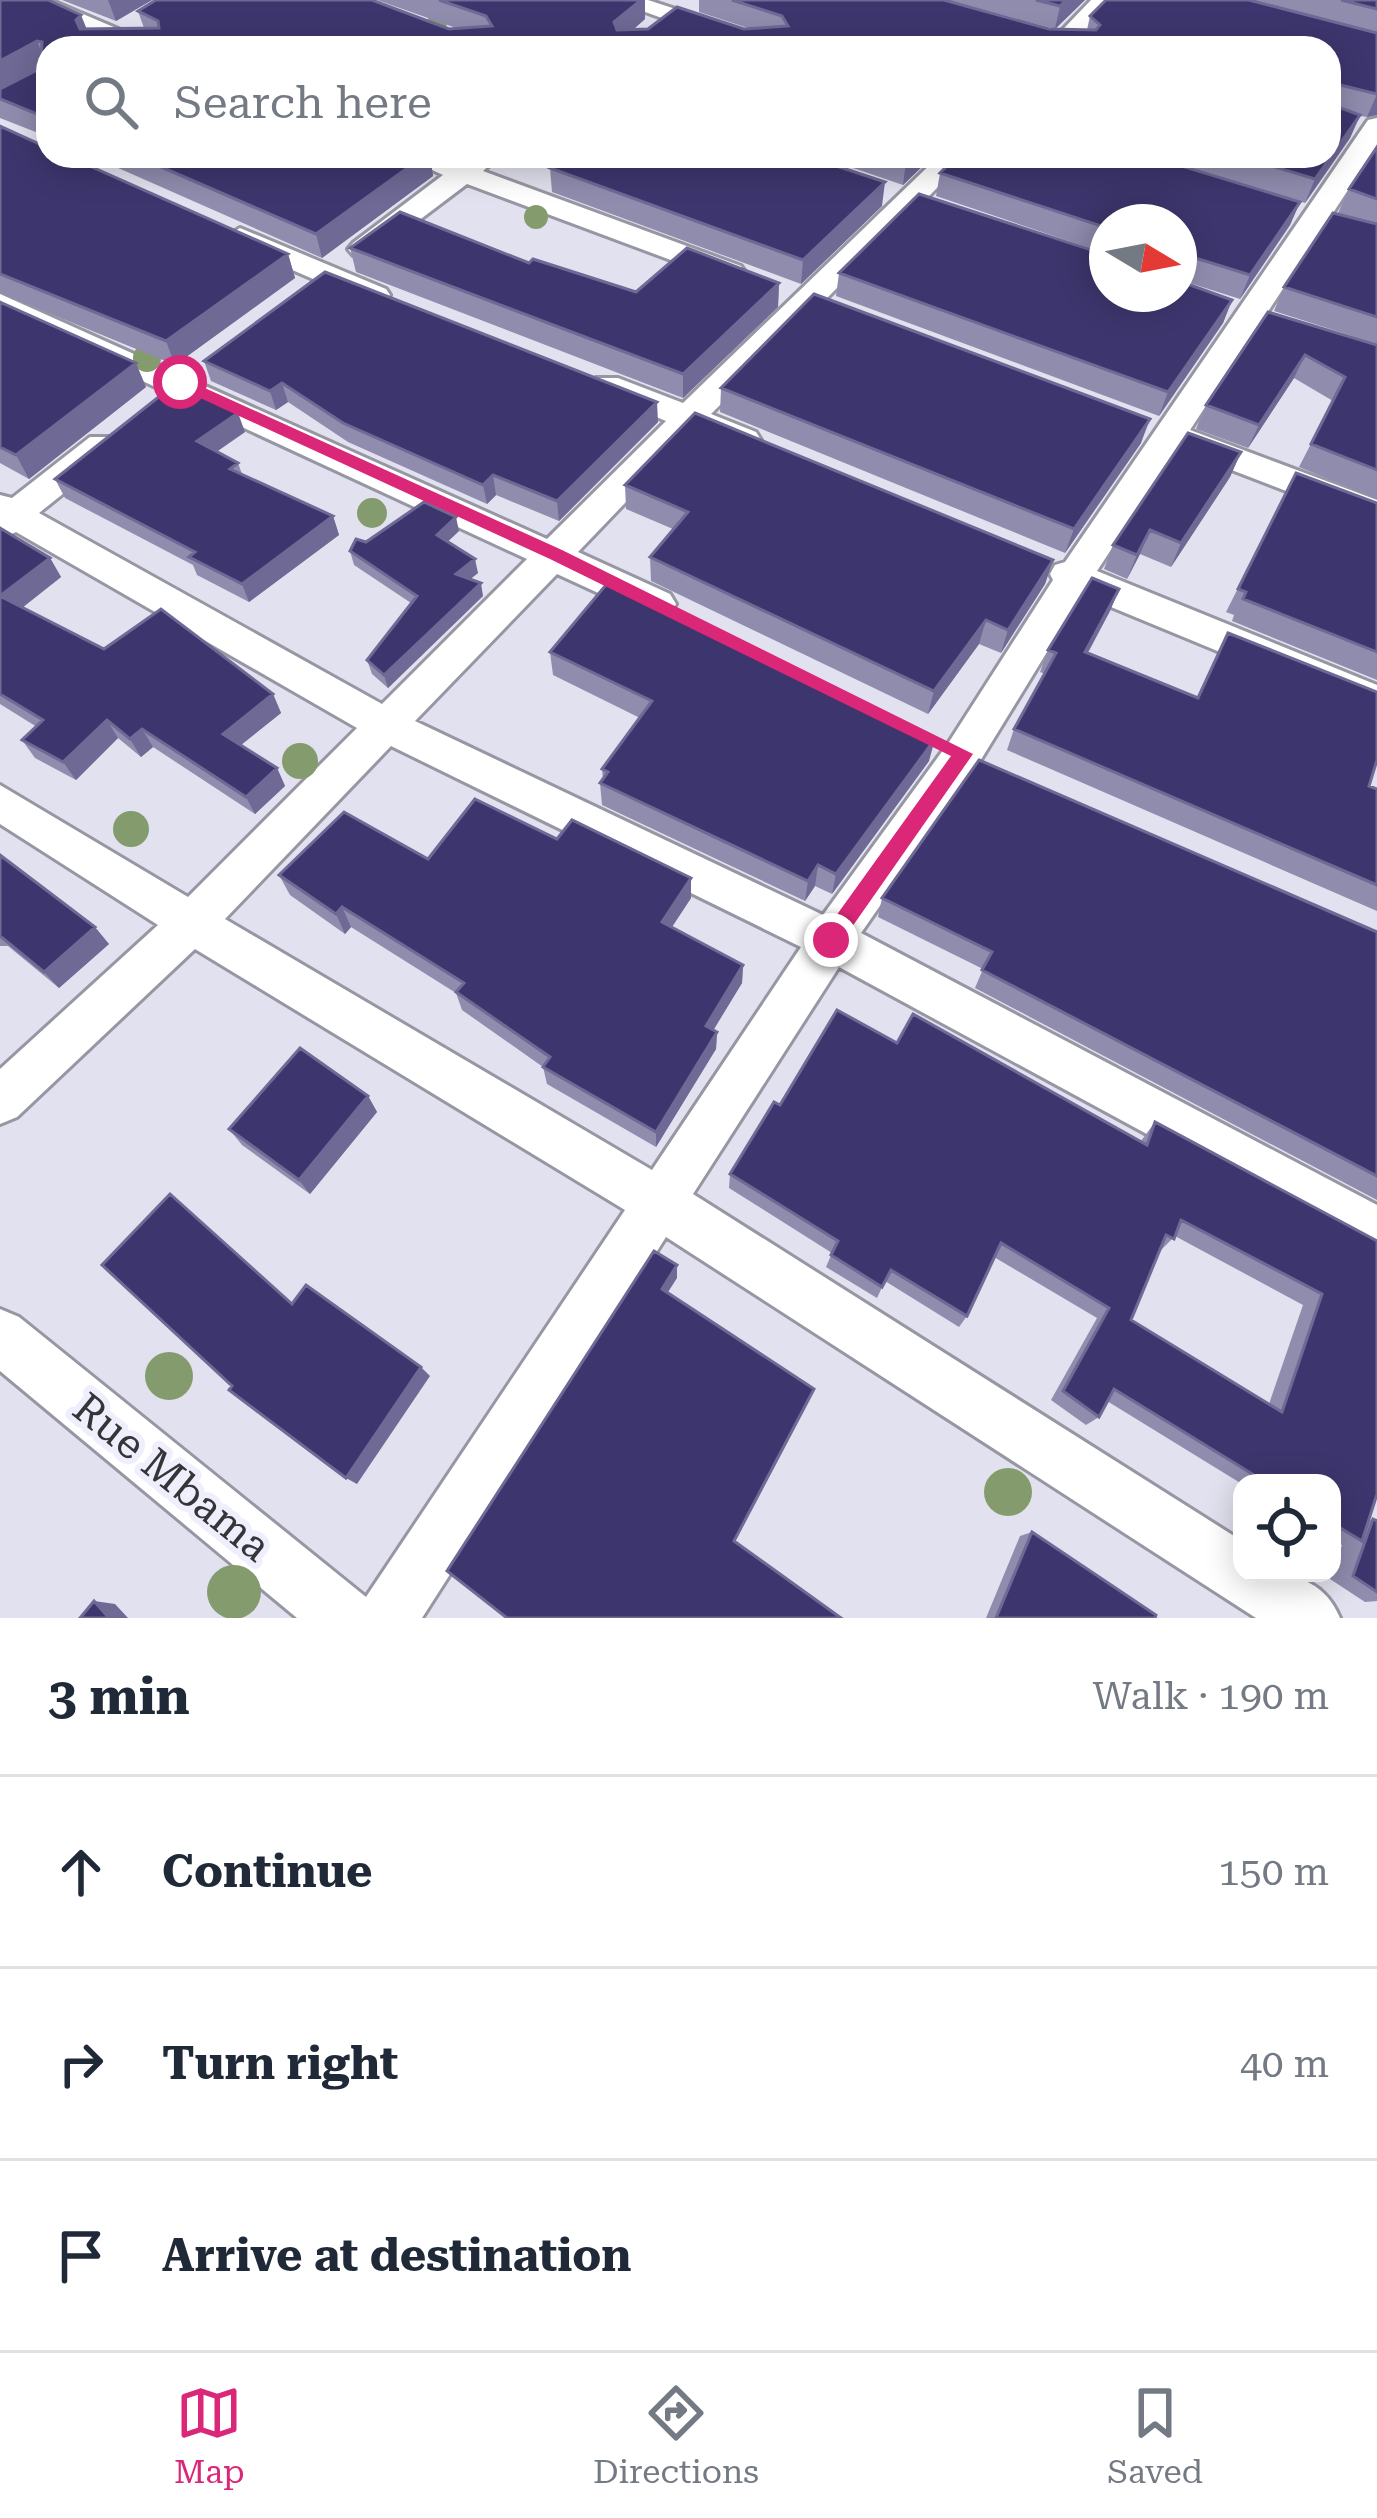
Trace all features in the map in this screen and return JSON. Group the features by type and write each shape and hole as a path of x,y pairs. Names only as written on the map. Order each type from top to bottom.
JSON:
{"street":[{"path":"28,0 128,29 137,36"},
{"path":"624,0 733,36"},
{"path":"647,36 694,0"},
{"path":"1067,36 1104,0"},
{"path":"116,36 128,29"},
{"path":"386,1618 831,940 963,754 1160,431 1247,315 1370,129"},
{"path":"290,303 470,168"},
{"path":"481,168 820,306"},
{"path":"0,1102 193,923 689,417 820,306 943,168"},
{"path":"202,221 412,310"},
{"path":"0,303 189,376 684,618"},
{"path":"189,376 5,516 387,727 831,940 1377,1233"},
{"path":"583,376 775,452"},
{"path":"1160,431 1377,514"},
{"path":"1031,559 1377,702"},
{"path":"920,733 1007,773"},
{"path":"0,802 660,1203 1310,1618"},
{"name":"Rue Mbama","path":"0,1336 344,1618"}],"building":[{"path":"0,0 48,0 81,15 76,20 80,29 159,28 158,21 138,11 156,0 372,0 449,29 492,26 486,16 439,0 641,0 614,22 617,30 648,29 677,7 744,29 788,26 782,16 732,0 944,0 1049,29 1096,30 1100,25 1090,16 1106,0 1249,0 1377,33 1377,94 1341,85 1341,36 36,36 36,42 0,61"},
{"path":"1341,0 1377,0 1377,9"},
{"path":"36,71 36,113 0,99 0,89"},
{"path":"1341,108 1360,115 1341,142"},
{"path":"0,126 36,142 36,168 94,168 288,254 166,341 0,274"},
{"path":"1377,147 1377,199 1349,189"},
{"path":"164,168 407,168 316,234"},
{"path":"550,168 842,168 885,182 803,260"},
{"path":"945,168 1188,168 1300,202 1250,275 1197,258 1197,204 1089,204 1089,222 940,173"},
{"path":"1278,168 1323,168 1315,179"},
{"path":"919,194 1089,249 1089,312 1197,312 1197,287 1232,300 1168,392 839,273"},
{"path":"400,212 529,263 533,259 636,292 687,248 779,283 683,374 350,248"},
{"path":"1333,213 1377,224 1377,317 1284,287"},
{"path":"325,272 657,402 557,501 493,475 483,485 343,423 282,383 270,391 204,361"},
{"path":"814,294 1150,419 1074,529 721,388"},
{"path":"0,302 136,363 16,455 0,447"},
{"path":"1268,312 1377,345 1377,470 1311,444 1345,377 1305,355 1259,425 1206,405"},
{"path":"175,384 238,413 197,441 238,463 230,469 333,516 242,584 189,557 195,552 55,479"},
{"path":"695,413 1053,560 1008,630 986,620 934,691 650,557 688,512 625,485"},
{"path":"1188,433 1241,452 1181,543 1150,530 1137,555 1113,545"},
{"path":"1296,473 1377,503 1377,652 1243,599 1246,592 1238,589"},
{"path":"424,502 456,517 437,535 475,559 456,574 481,583 384,675 367,660 417,596 350,551 356,539 366,542"},
{"path":"0,528 50,558 0,596"},
{"path":"1092,578 1119,589 1085,652 1198,698 1228,633 1377,692 1377,760 1369,786 1377,789 1377,885 1014,729 1056,653 1048,650"},
{"path":"610,580 935,739 836,874 818,865 808,881 600,783 608,772 602,769 652,701 550,652"},
{"path":"0,596 104,649 161,609 273,694 223,734 277,768 246,797 142,729 130,739 107,720 63,762 22,740 43,720 0,694"},
{"path":"979,760 1377,932 1377,1176 982,970 992,952 882,898"},
{"path":"475,799 557,839 572,820 691,878 662,922 743,965 706,1026 717,1032 656,1132 543,1067 550,1057 456,992 464,983 342,907 336,914 279,875 344,812 428,859"},
{"path":"0,855 95,927 44,972 0,936"},
{"path":"837,1010 897,1043 913,1014 1147,1145 1155,1122 1377,1241 1377,1494 1362,1541 1341,1528 1341,1474 1252,1474 1114,1389 1099,1417 1063,1391 1109,1308 1001,1243 967,1316 891,1270 882,1287 831,1255 838,1241 730,1174 774,1102 780,1105","holes":["1181,1220 1322,1294 1282,1412 1131,1320 1166,1235 1174,1239"]},
{"path":"300,1048 368,1096 299,1180 229,1129"},
{"path":"170,1194 292,1304 306,1285 421,1367 346,1478 229,1390 232,1386 102,1265"},
{"path":"654,1251 677,1265 662,1289 814,1389 734,1541 841,1618 507,1618 447,1571"},
{"path":"1373,1519 1377,1521 1377,1592 1353,1576"},
{"path":"1032,1532 1156,1615 1155,1618 996,1618"},
{"path":"94,1601 109,1618 80,1618"}],"route":[{"path":"180,382 556,555 963,754 831,940"}]}
